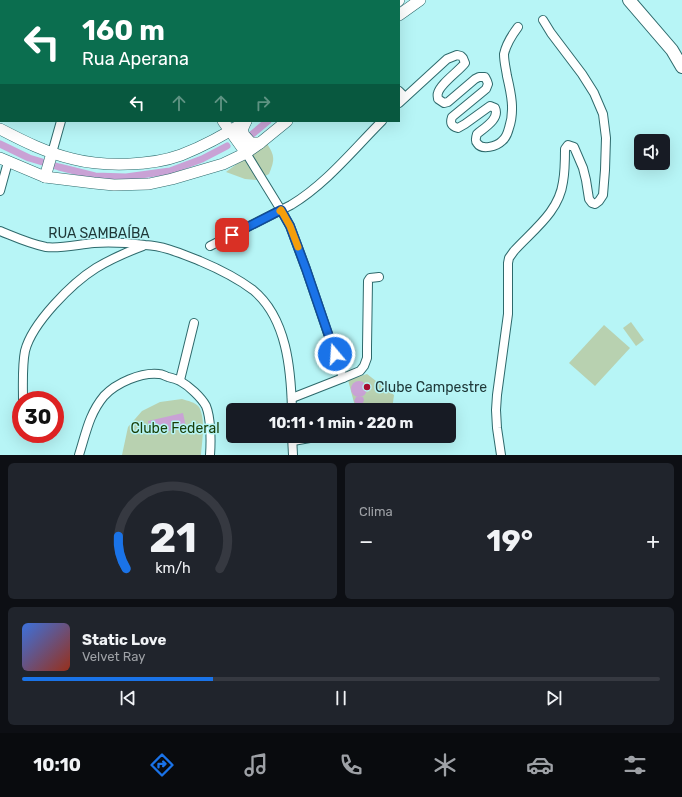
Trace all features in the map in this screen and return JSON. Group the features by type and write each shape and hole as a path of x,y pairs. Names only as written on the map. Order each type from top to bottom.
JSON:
{"main road":[{"path":"400,13 420,0"},
{"path":"629,0 672,50 682,67"},
{"path":"224,122 246,153"},
{"path":"0,129 23,141 74,160 116,165 163,160 180,155 231,131 244,122"},
{"path":"246,122 242,130 244,135 251,143 260,143"},
{"path":"4,160 46,177 114,185 148,184 203,171 223,164 246,153 286,122"},
{"path":"46,177 52,153"}],"street":[{"path":"501,455 496,410 508,314 507,270 509,258 553,210 560,196 563,183 565,149 568,145 574,147 583,168 589,199 595,204 603,195 606,138 603,114 594,93 582,74 543,20"},
{"path":"401,97 447,59 457,55 461,56 465,63 462,68 441,86 438,92 438,99 444,103 448,102 475,79 485,77 488,84 486,89 452,116 451,124 458,128 490,106 495,108 497,111 495,117 477,134 476,140 477,144 481,146 496,146 502,142 507,134 512,118 512,103 504,54 507,45 518,27"},
{"path":"52,153 61,122"},
{"path":"210,246 302,198 327,177 381,122"},
{"path":"246,153 290,226 343,378"},
{"path":"0,191 4,160"},
{"name":"RUA SAMBAÍBA","path":"0,232 47,247 94,243 117,243 160,247 210,265 235,278 254,291 266,304 281,332 290,367 292,403"},
{"path":"23,391 25,352 30,338 38,324 51,308 76,284 95,269 120,255 146,245"},
{"path":"292,398 343,378 360,370 364,366 367,347 368,281 370,278 379,277"},
{"path":"180,380 194,323"},
{"path":"80,455 87,426 92,414 104,396 113,388 142,374 160,374 180,380 196,393 206,407 209,422 211,446 210,455"},
{"path":"293,443 293,455"}],"green space":[{"path":"266,142 273,158 269,174 257,180 245,179 226,172"},
{"path":"631,322 644,340 636,346 623,328"},
{"path":"604,325 630,348 595,386 569,363"},
{"name":"Clube Campestre","path":"367,374 394,395 393,403 354,403 348,380"},
{"name":"Clube Federal","path":"182,399 196,404 201,412 203,431 201,455 122,455 128,427 142,411 160,402"}],"shaded area":[{"path":"359,381 366,386 367,389 362,396 359,397 352,392 351,389 356,382"},
{"path":"356,397 363,397 364,400 363,403 355,403 354,401"},
{"path":"183,413 186,427 151,435 148,421"}],"waterway":[{"path":"250,136 267,122"},
{"path":"0,144 29,158 59,167 95,176 126,177 170,171 202,159 227,146"}],"slow traffic":[{"path":"280,211 281,210 290,226 298,247"}],"place":[{"name":"Clube Campestre","path":"367,387"}],"route":[{"path":"232,235 281,210 290,226 335,354"}]}
